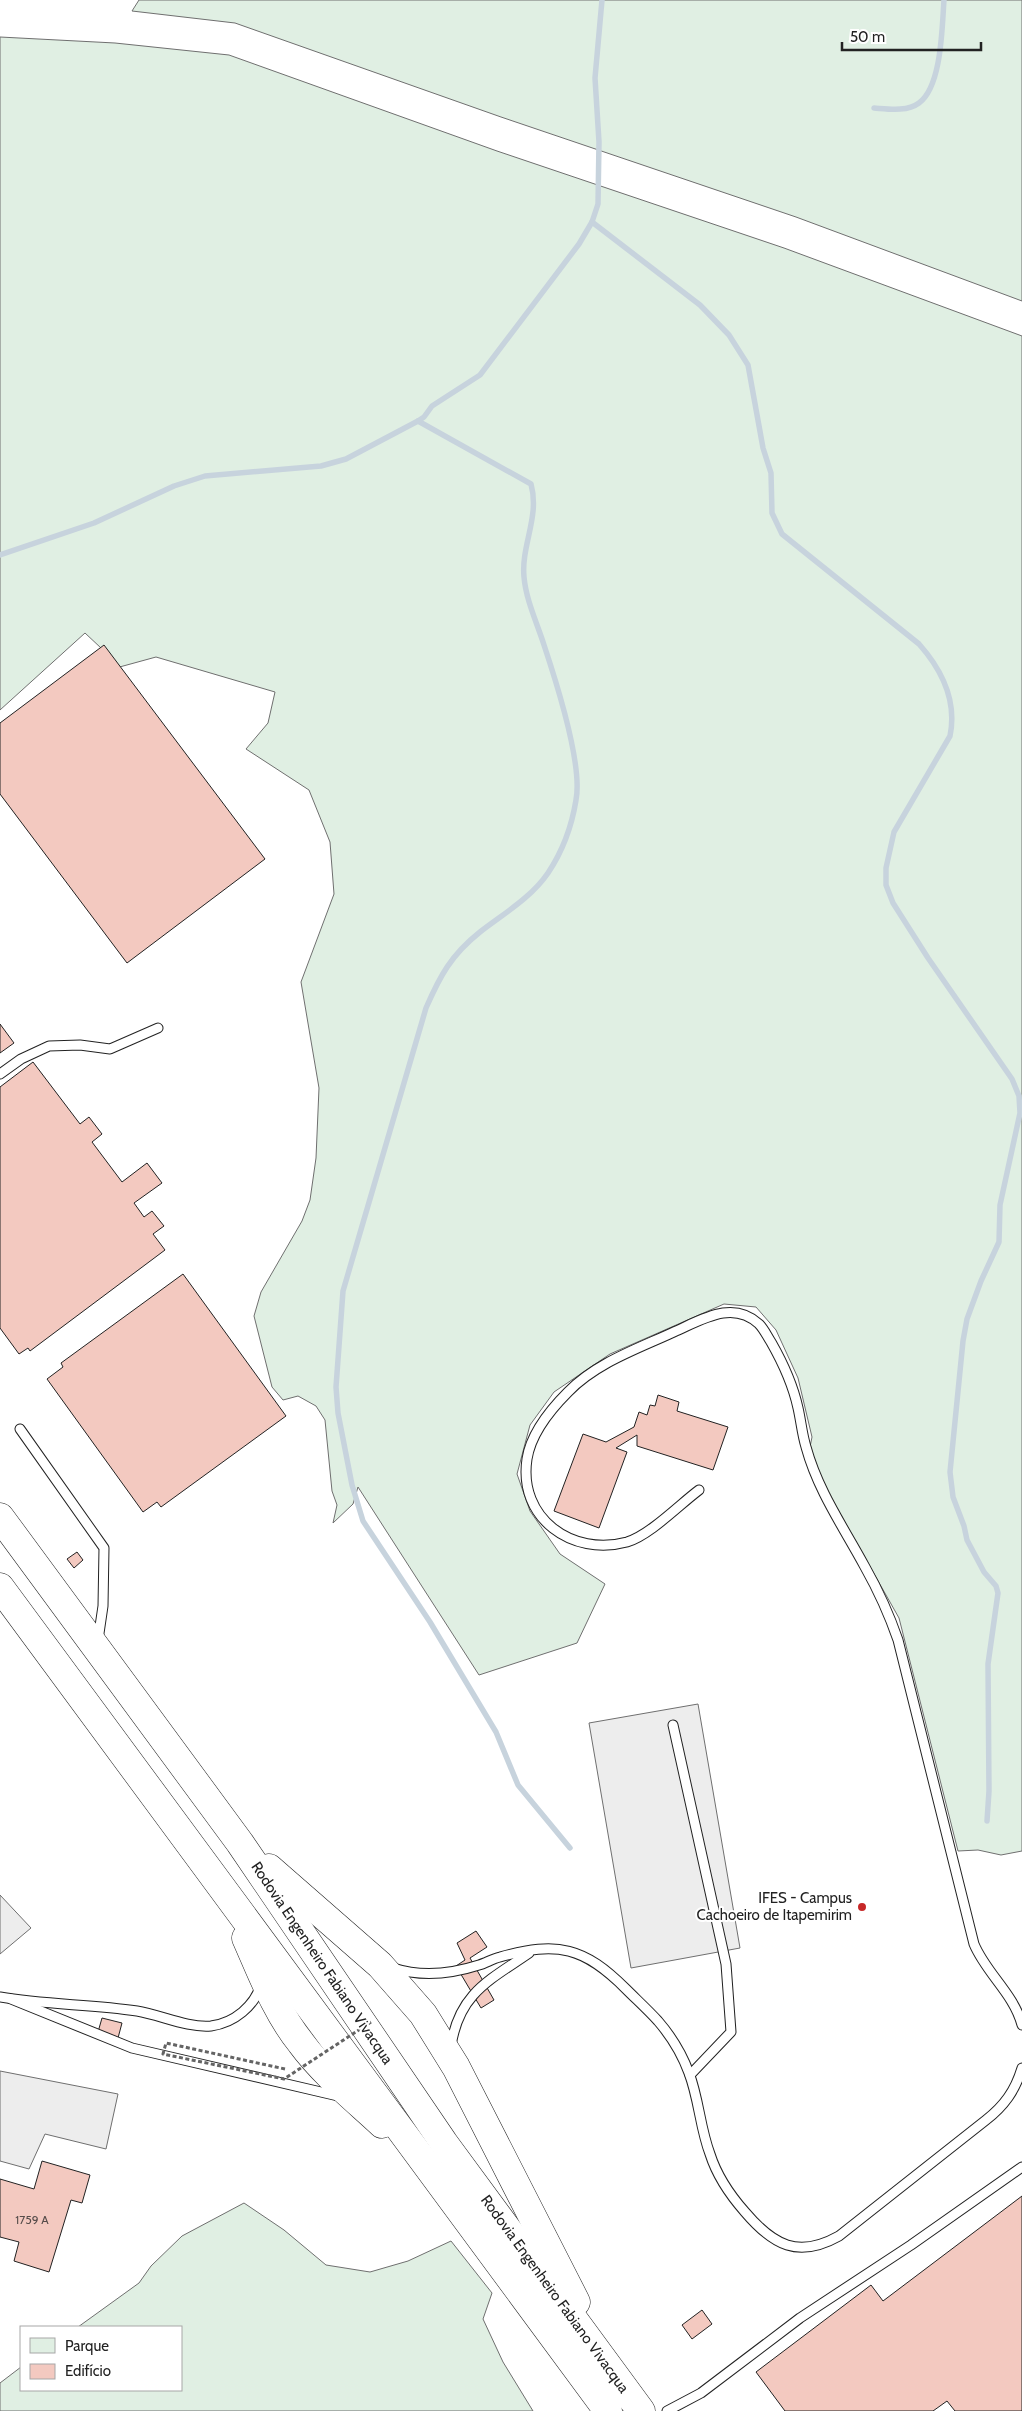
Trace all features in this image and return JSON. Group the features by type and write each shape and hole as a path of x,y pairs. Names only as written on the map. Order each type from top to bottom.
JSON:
{"highway":[{"name":"Rodovia Engenheiro Fabiano Vivacqua","path":"0,1517 240,1843 444,2142 641,2411"},
{"name":"Rodovia Engenheiro Fabiano Vivacqua","path":"0,1586 608,2411"},
{"path":"240,1843 380,1965 423,2014 450,2058 611,2370"},
{"path":"227,1895 263,1977 282,2015 300,2042 329,2076 424,2162"}],"lane":[{"path":"0,1074 21,1059 49,1046 80,1045 110,1049 158,1028"},
{"path":"699,1490 644,1533 628,1541 601,1545 584,1543 558,1533 545,1524 535,1508 529,1491 526,1478 527,1459 532,1440 552,1410 568,1392 592,1372 710,1316 726,1312 743,1314 752,1319 766,1332 782,1363 794,1394 805,1446 819,1484 875,1585 892,1622 974,1944 986,1967 1016,2007 1022,2025"},
{"path":"20,1429 104,1548 103,1606 97,1648"},
{"path":"673,1725 726,1964 731,2032 690,2074"},
{"path":"380,1965 400,1970 441,1973 461,1970 499,1957 556,1948 581,1954 602,1966 658,2021 680,2053 690,2074 706,2142 726,2187 761,2231 778,2242 798,2247 820,2245 839,2236 986,2120 1006,2102 1013,2091 1022,2068"},
{"path":"450,2058 456,2021 470,1997 493,1976 531,1951"},
{"path":"0,1997 138,2011 199,2026 212,2026 235,2018 245,2010 260,1990 263,1977"},
{"path":"11,1999 132,2048 356,2100"},
{"path":"668,2411 701,2393 800,2318 911,2246 1022,2167"}],"path":[{"path":"285,2069 166,2043 164,2054 284,2079 371,2022"}],"green space":[{"path":"139,0 1022,0 1022,301 796,217 501,117 235,23 132,11"},
{"path":"0,37 115,43 229,55 497,151 784,248 1022,336 1022,1851 1001,1855 978,1850 958,1851 899,1618 808,1457 812,1437 798,1378 776,1330 756,1307 724,1304 610,1354 554,1392 530,1425 517,1474 530,1511 560,1554 605,1584 577,1643 479,1675 358,1487 353,1504 333,1523 337,1505 332,1491 325,1420 316,1406 298,1396 283,1400 272,1387 254,1316 261,1292 302,1221 310,1200 316,1158 319,1088 301,982 334,894 330,842 309,790 246,749 268,723 275,692 156,657 105,671 101,648 85,633 0,710"},
{"path":"244,2203 284,2230 326,2265 370,2272 408,2261 451,2241 492,2293 483,2319 503,2362 533,2411 0,2411 0,2383 20,2368 20,2391 182,2391 182,2326 79,2326 139,2283 151,2266 182,2236"}],"shaded area":[{"path":"698,1704 740,1948 631,1968 589,1723"},
{"path":"0,1895 31,1928 0,1954"},
{"path":"0,2071 118,2094 106,2149 45,2134 29,2169 0,2161"}],"building":[{"path":"104,645 265,859 127,963 0,794 0,723"},
{"path":"0,1024 14,1043 0,1053"},
{"path":"33,1062 80,1124 89,1117 102,1134 92,1142 122,1182 147,1163 162,1183 134,1203 144,1217 152,1211 164,1226 153,1234 165,1250 30,1351 28,1348 19,1354 0,1328 0,1087"},
{"path":"183,1274 286,1416 161,1507 157,1502 143,1512 47,1379 63,1367 61,1363"},
{"path":"658,1395 679,1402 677,1411 728,1427 713,1470 637,1446 637,1435 616,1448 627,1452 599,1528 554,1511 583,1434 606,1442 634,1427 639,1412 647,1415 650,1405 655,1406"},
{"path":"77,1552 83,1560 74,1568 67,1559"},
{"path":"476,1931 487,1947 470,1958 494,2000 481,2008 456,1966 465,1960 457,1943"},
{"path":"102,2018 122,2023 118,2038 98,2032"},
{"path":"42,2161 90,2175 82,2203 71,2200 49,2272 14,2261 19,2242 0,2237 0,2179 34,2189"},
{"path":"1022,2196 1022,2411 955,2411 947,2401 933,2411 785,2411 756,2372 871,2285 883,2301"},
{"path":"702,2310 712,2324 692,2339 682,2325"}],"waterway":[{"path":"0,555 94,523 174,486 205,476 321,466 346,459 418,421 424,417 432,406 480,375 579,244 592,222 598,204 599,142 595,78 602,0"},
{"path":"874,108 909,108 919,103 927,95 939,55 944,0"},
{"path":"592,222 700,305 729,335 748,365 763,448 771,473 772,513 782,534 919,644 935,665 946,687 949,699 952,723 950,736 894,832 886,868 886,885 893,903 928,958 1012,1079 1019,1096 1020,1113 1000,1205 999,1242 981,1281 967,1319 963,1341 950,1472 953,1497 967,1540 984,1572 996,1586 998,1593 988,1664 989,1791 987,1821"},
{"path":"418,421 531,484 533,508 525,554 525,586 567,722 576,766 576,800 566,838 548,873 525,898 461,949 447,967 426,1008 343,1291 336,1387 338,1413 352,1485 363,1521 430,1622 496,1732 518,1785 570,1848"}],"place":[{"name":"IFES - Campus Cachoeiro de Itapemirim","path":"862,1907"}]}
